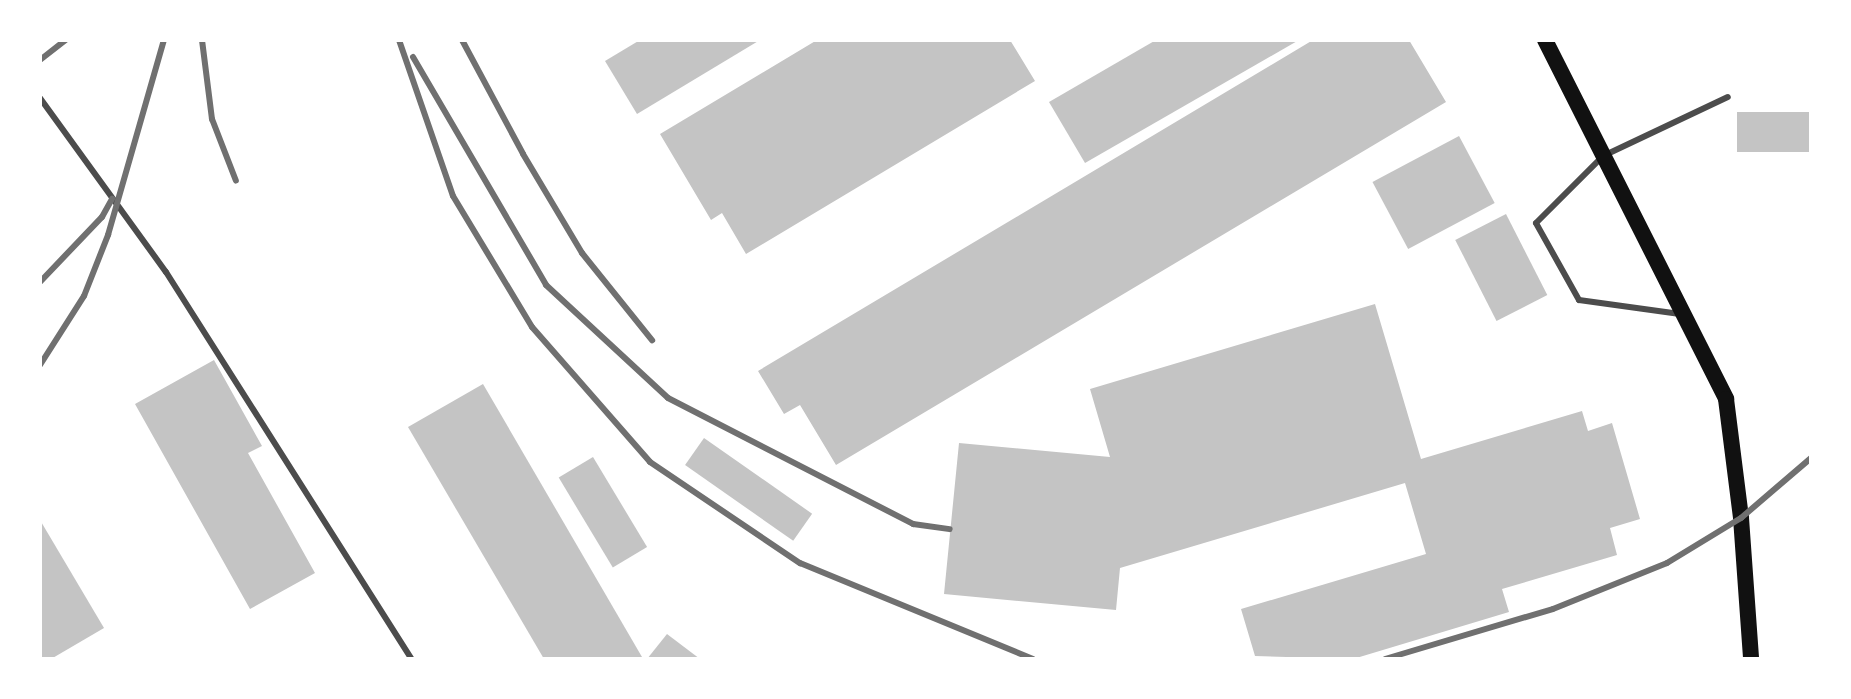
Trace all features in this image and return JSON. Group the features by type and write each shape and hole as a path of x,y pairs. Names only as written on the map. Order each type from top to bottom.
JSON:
{"main road":[{"path":"1545,40 1726,399 1741,518 1751,659"}],"lane":[{"path":"1684,315 1579,300 1536,223 1603,156 1728,97"},
{"path":"40,98 166,272 412,659"}],"building":[{"path":"640,40 760,40 637,114 605,61"},
{"path":"817,40 1010,40 1035,81 746,254 722,213 711,220 660,134"},
{"path":"1156,40 1299,40 1085,163 1049,102"},
{"path":"1313,40 1409,40 1446,102 836,465 800,405 784,414 758,371"},
{"path":"1737,112 1811,112 1811,152 1737,152"},
{"path":"1459,136 1495,203 1408,249 1372,182"},
{"path":"1506,214 1547,295 1497,321 1455,240"},
{"path":"1375,304 1421,459 1582,411 1588,431 1612,423 1640,519 1610,528 1617,555 1502,589 1509,612 1353,659 1255,656 1241,609 1426,554 1405,483 1120,568 1116,610 944,594 959,443 1110,457 1090,389"},
{"path":"214,360 262,446 248,453 315,573 250,609 135,404"},
{"path":"483,384 642,657 639,659 544,659 408,427"},
{"path":"704,438 812,514 793,541 685,465"},
{"path":"593,457 647,547 613,568 559,478"},
{"path":"40,520 104,628 51,659 40,659"},
{"path":"667,634 700,659 647,659"}],"railway":[{"path":"40,60 66,40"},
{"path":"40,365 84,296 108,235 164,40"},
{"path":"202,40 212,119 236,181"},
{"path":"399,40 453,196 532,327 650,462 800,563 1033,659"},
{"path":"462,40 523,154 582,253 652,340"},
{"path":"413,57 546,285 668,398 913,524 950,529"},
{"path":"40,282 102,217 112,199"},
{"path":"1385,659 1553,609 1667,563 1741,518 1811,458"}]}
